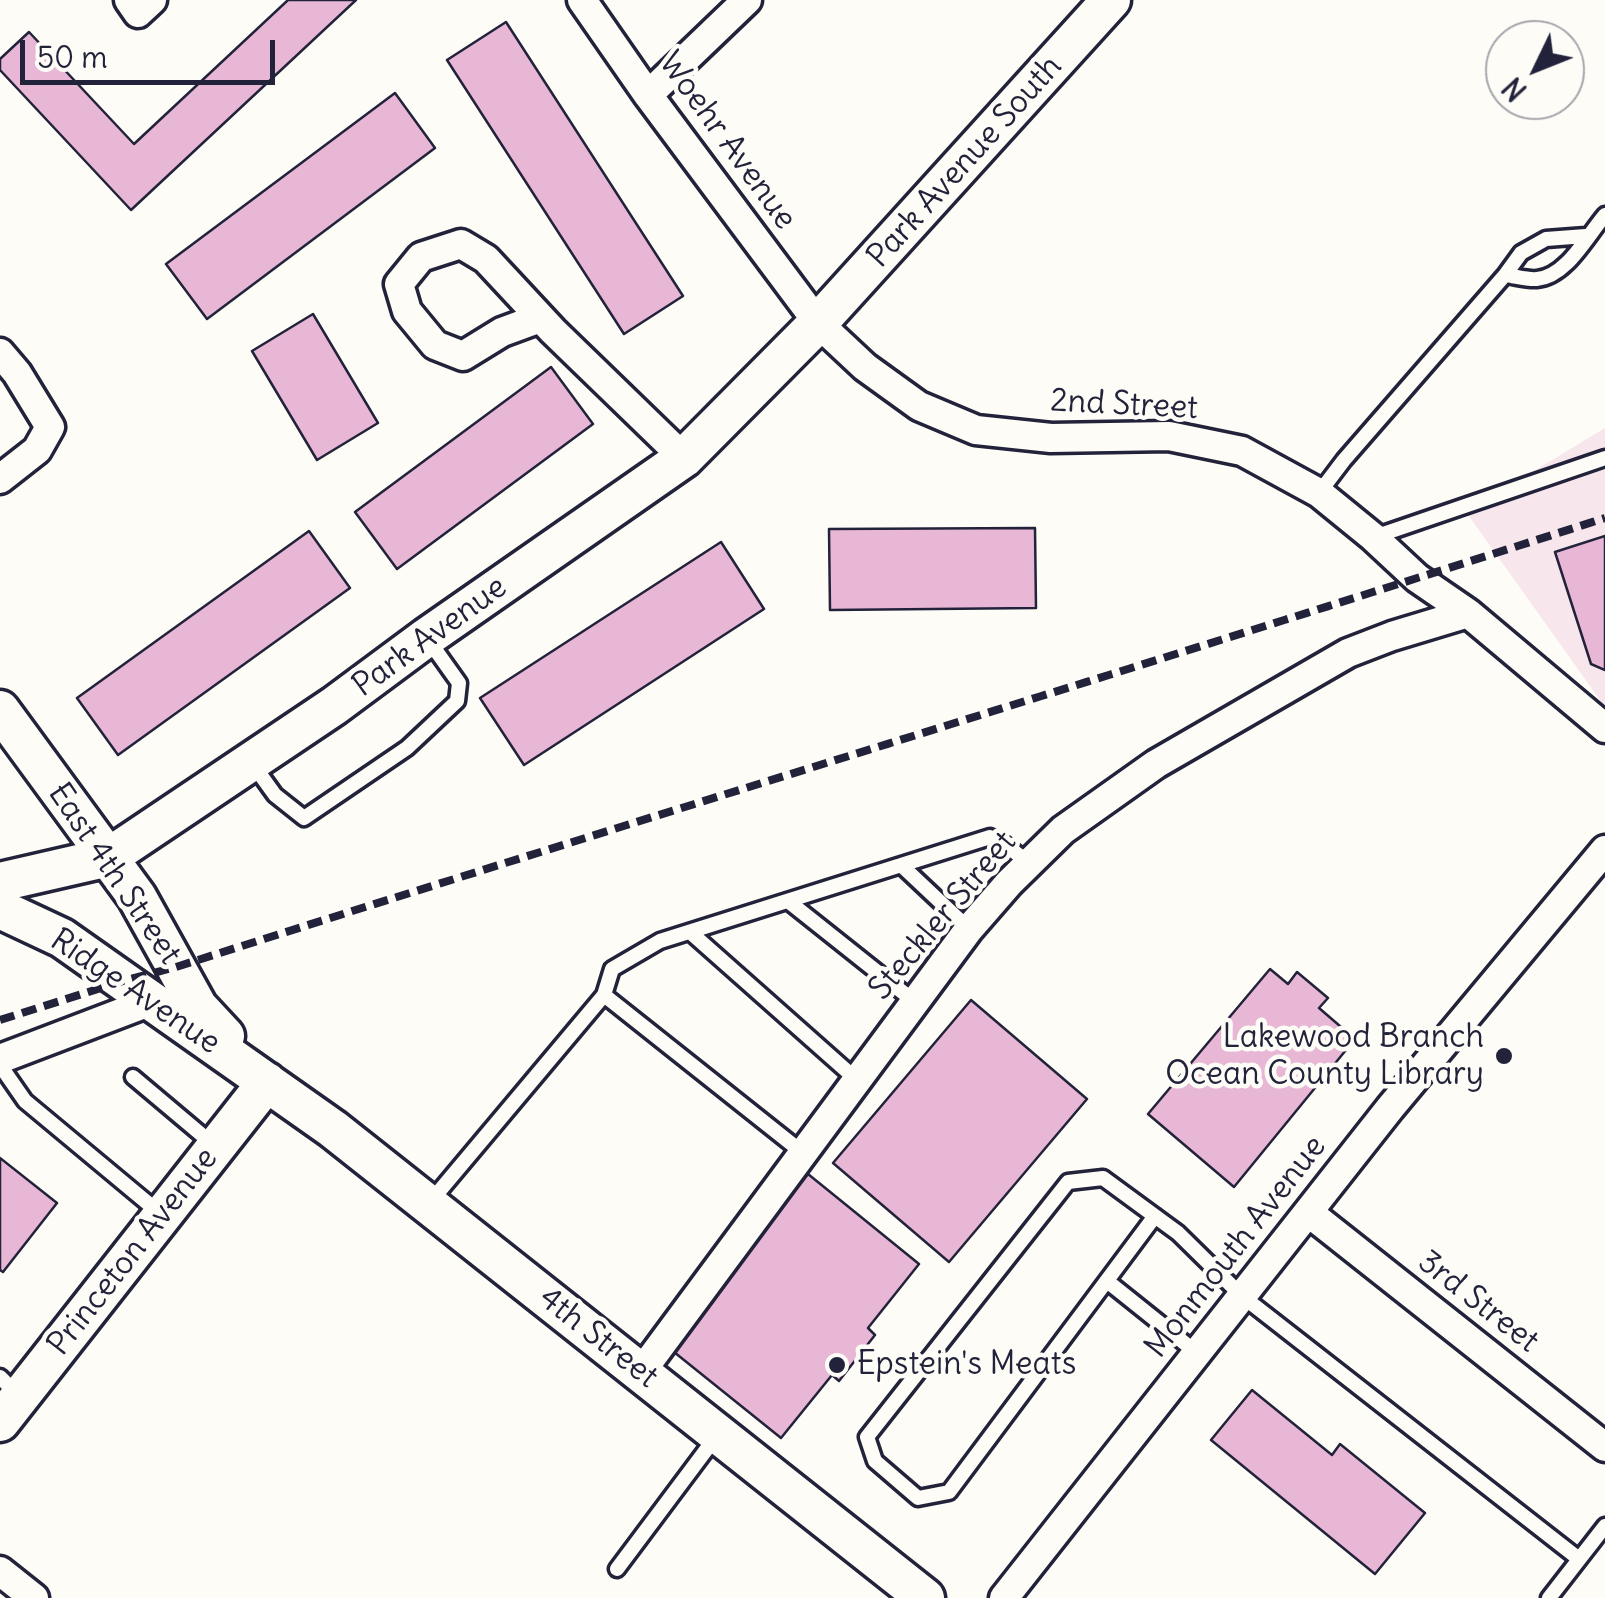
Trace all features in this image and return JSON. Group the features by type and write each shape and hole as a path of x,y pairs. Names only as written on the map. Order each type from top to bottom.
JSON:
{"street":[{"path":"129,0 138,12 152,0"},
{"name":"Woehr Avenue","path":"582,0 818,323"},
{"path":"648,95 747,0"},
{"name":"Park Avenue South","path":"818,323 1111,0"},
{"path":"540,318 502,332 463,356 435,346 408,311 399,284 421,257 461,244 486,259 540,318 684,458"},
{"name":"Park Avenue","path":"0,882 109,857 252,763 684,458 818,323"},
{"name":"2nd Street","path":"818,323 865,367 919,406 976,430 1051,438 1169,436 1242,450 1319,493 1417,578 1468,613"},
{"path":"0,353 50,427 36,450 0,479"},
{"path":"1468,613 1605,728"},
{"name":"Steckler Street","path":"641,1372 968,929 1063,830 1156,764 1332,662 1392,636 1468,613"},
{"name":"East 4th Street","path":"0,710 137,897 198,1007 267,1082"},
{"name":"Monmouth Avenue","path":"1004,1598 1390,1108 1605,850"},
{"name":"Ridge Avenue","path":"0,909 62,938 267,1082"},
{"path":"0,1062 152,1001"},
{"name":"Princeton Avenue","path":"7,1398 162,1215 267,1082"},
{"name":"4th Street","path":"267,1082 429,1204 925,1598"},
{"name":"3rd Street","path":"1308,1212 1605,1446"},
{"path":"0,1571 34,1598"}],"lane":[{"path":"1506,275 1540,279 1567,265 1605,215"},
{"path":"1319,493 1521,253 1546,239 1586,236"},
{"path":"1373,537 1605,458"},
{"path":"252,763 274,795 304,818 408,748 457,701 458,684 427,637"},
{"path":"429,1204 604,995 612,970 660,941 990,837 1030,863"},
{"path":"901,865 968,929"},
{"path":"788,901 915,1002"},
{"path":"690,932 857,1080"},
{"path":"604,995 803,1153"},
{"path":"0,1062 25,1101 162,1215"},
{"path":"132,1078 216,1147"},
{"path":"1155,1216 948,1492 918,1498 874,1461 868,1437 1068,1182 1103,1178 1155,1216 1178,1233 1242,1296 1579,1560"},
{"path":"1107,1281 1197,1354"},
{"path":"617,1569 718,1434"},
{"path":"1549,1598 1605,1526"}],"shaded area":[{"path":"1605,428 1605,707 1466,512"}],"building":[{"path":"288,0 356,0 131,210 0,70 0,59 29,32 134,144"},
{"path":"506,22 683,296 624,334 447,60"},
{"path":"395,93 435,148 207,319 166,264"},
{"path":"313,314 378,423 317,460 252,351"},
{"path":"551,367 593,424 397,569 355,512"},
{"path":"1035,528 1036,608 830,610 829,529"},
{"path":"309,531 350,588 118,755 77,698"},
{"path":"1605,536 1605,670 1591,664 1555,552"},
{"path":"721,542 764,609 524,765 480,698"},
{"path":"1270,969 1288,984 1297,972 1328,998 1319,1008 1355,1039 1234,1187 1148,1114"},
{"path":"971,1000 1087,1099 949,1262 833,1163"},
{"path":"0,1158 57,1203 3,1272 0,1270"},
{"path":"808,1174 919,1264 868,1328 875,1335 839,1381 832,1375 781,1438 669,1348"},
{"path":"1252,1390 1332,1455 1340,1444 1425,1513 1375,1574 1211,1440"}],"railway":[{"path":"0,1020 1605,518"}],"place":[{"name":"Lakewood Branch Ocean County Library","path":"1504,1056"},
{"name":"Epstein's Meats","path":"837,1365"}]}
